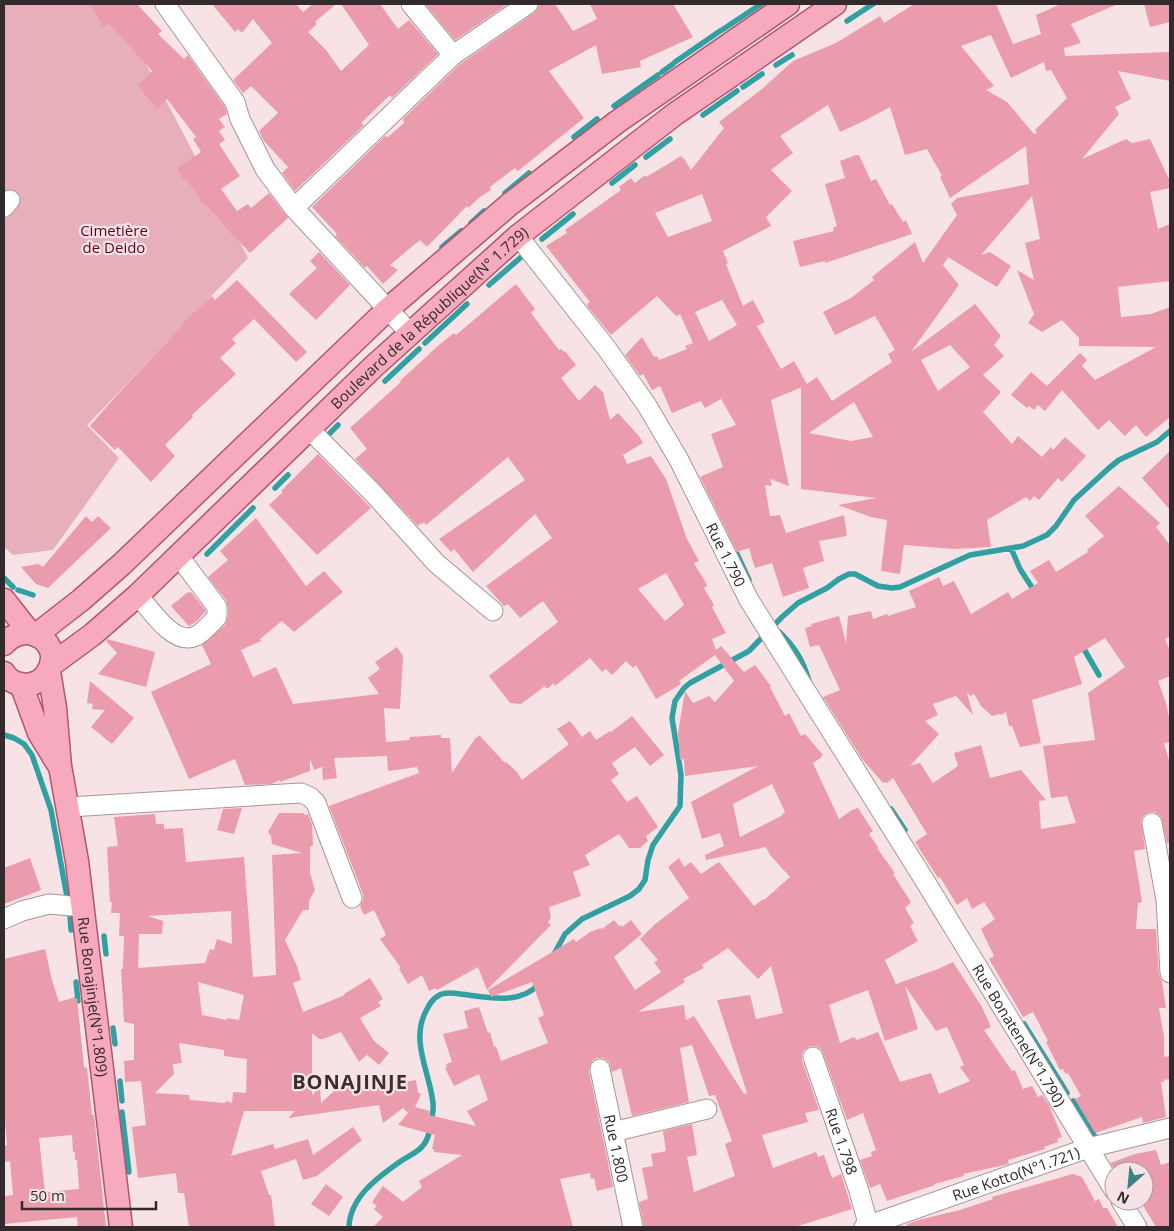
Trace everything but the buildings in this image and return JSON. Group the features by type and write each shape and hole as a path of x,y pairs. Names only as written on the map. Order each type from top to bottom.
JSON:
{"main road":[{"name":"Boulevard de la République(N° 1.729)","path":"4,643 16,634 33,634 81,600 122,564 388,309 510,204 617,122 788,4"},
{"name":"Boulevard de la République(N° 1.729)","path":"12,685 34,684 45,676 50,668 138,595 409,332 518,236 675,114 835,4"},
{"name":"Rue Bonajinje(N°1.809)","path":"4,600 33,634 48,644 52,657 50,668 60,766 69,807 83,907 121,1227"},
{"name":"Rue Bonajinje(N°1.809)","path":"12,685 60,766"}],"street":[{"path":"411,4 453,56"},
{"path":"294,208 453,56 528,4"},
{"path":"169,5 235,102 240,119 265,169 294,208 409,332"},
{"name":"Rue 1.790","path":"518,236 607,349 646,404 679,460 749,600 925,881"},
{"path":"310,429 374,494 436,563 494,611"},
{"path":"138,595 172,633 185,638 196,636 218,617 217,606 178,555"},
{"path":"69,807 301,793 310,796 316,803 352,898"},
{"path":"1152,823 1166,900 1170,973"},
{"name":"Rue Bonatene(N°1.790)","path":"925,881 1104,1174"},
{"path":"4,919 22,911 49,904 83,907"},
{"name":"Rue 1.798","path":"814,1057 859,1191 868,1227"},
{"name":"Rue 1.800","path":"600,1069 633,1227"},
{"path":"613,1132 708,1109"},
{"name":"Rue Kotto(N°1.721)","path":"868,1227 1088,1148 1170,1128"},
{"path":"1127,1211 1137,1227"}],"green space":[{"name":"Cimetière de Deido","path":"4,4 111,4 159,87 248,258 87,425 119,458 53,550 13,555 4,547"}],"waterway":[{"path":"722,30 761,4"},
{"path":"847,21 873,4"},
{"path":"675,62 720,31"},
{"path":"776,65 792,55"},
{"path":"662,72 673,64"},
{"path":"743,87 762,74"},
{"path":"614,106 658,75"},
{"path":"703,115 737,91"},
{"path":"574,137 597,119"},
{"path":"646,157 670,139"},
{"path":"612,183 635,165"},
{"path":"505,193 529,173"},
{"path":"471,223 484,211"},
{"path":"542,239 573,214"},
{"path":"442,247 461,231"},
{"path":"489,285 527,252"},
{"path":"425,343 467,304"},
{"path":"385,381 419,349"},
{"path":"328,435 338,425"},
{"path":"553,956 565,934 582,919 630,896 639,889 645,880 648,860 653,845 680,806 681,775 672,718 675,701 684,688 749,651 798,603 849,574 855,574 878,586 900,587 970,555 1023,546 1047,535 1056,526 1074,500 1109,468 1119,460 1157,442 1170,431"},
{"path":"275,488 288,475"},
{"path":"207,554 253,508"},
{"path":"1011,548 1020,569 1035,592"},
{"path":"737,554 749,580"},
{"path":"4,578 13,587"},
{"path":"18,590 33,595"},
{"path":"776,629 797,652 809,681"},
{"path":"1081,644 1099,675"},
{"path":"4,735 24,744 32,755 51,810 68,902"},
{"path":"891,809 905,830"},
{"path":"70,916 71,930"},
{"path":"104,936 106,954"},
{"path":"76,982 78,1001"},
{"path":"349,1227 354,1206 367,1189 383,1174 422,1147 427,1139 433,1103 422,1057 420,1034 422,1022 431,1002 440,995 449,993 491,998 512,998 531,991 539,984"},
{"path":"1024,1024 1067,1093"},
{"path":"113,1028 115,1044"},
{"path":"120,1081 122,1101"},
{"path":"1073,1101 1094,1135"},
{"path":"122,1112 129,1172"}],"district":[{"name":"BONAJINJE","path":"350,1081"}]}
